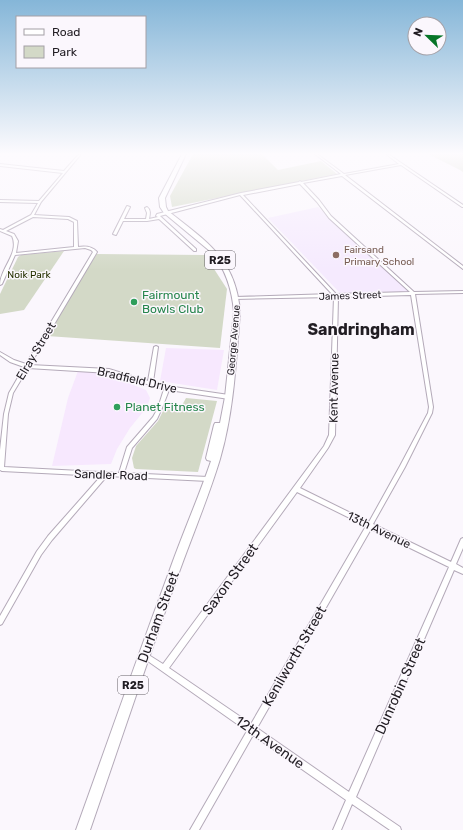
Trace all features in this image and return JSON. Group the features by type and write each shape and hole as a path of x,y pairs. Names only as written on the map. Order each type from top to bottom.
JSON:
{"main road":[{"path":"165,193 162,198 163,207 166,212"},
{"name":"George Avenue","path":"166,212 200,239 220,259 230,277 236,298 237,322 228,395 216,458 206,479"},
{"name":"Durham Street","path":"83,830 185,541 199,508 206,479"}],"street":[{"path":"32,216 47,193"},
{"path":"195,250 158,215 247,193"},
{"path":"310,193 330,217 413,293"},
{"path":"367,193 463,268"},
{"path":"443,193 463,206"},
{"path":"241,194 336,296"},
{"path":"0,200 40,202"},
{"path":"115,234 128,206"},
{"path":"147,208 149,214 147,220"},
{"path":"2,230 32,216 69,218 75,220 76,248 14,254"},
{"path":"122,220 161,219"},
{"path":"0,284 14,254 16,238 2,230"},
{"name":"Elray Street","path":"1,467 3,413 11,393 95,252 89,248 76,248"},
{"name":"James Street","path":"236,298 463,292"},
{"name":"Kenilworth Street","path":"194,830 370,525 430,413 431,407 413,293"},
{"name":"Kent Avenue","path":"296,489 332,435 336,296"},
{"path":"150,383 156,347"},
{"name":"Bradfield Drive","path":"0,353 12,361 27,366 109,372 167,388 228,395"},
{"path":"121,475 130,447 155,418 167,388"},
{"name":"Sandler Road","path":"1,467 14,471 206,479"},
{"path":"0,622 39,553 50,538 106,475"},
{"name":"13th Avenue","path":"296,489 463,571"},
{"name":"Saxon Street","path":"164,669 296,489"},
{"name":"Dunrobin Street","path":"337,830 463,541"},
{"name":"12th Avenue","path":"144,655 397,830"}],"shaded area":[{"name":"Fairsand Primary School","path":"318,207 409,292 341,294 268,218"},
{"path":"166,348 224,350 217,390 160,381"},
{"path":"78,371 98,371 146,390 150,398 147,407 130,428 117,449 111,464 52,466 68,398"}],"green space":[{"path":"172,193 243,193 172,207 170,196"},
{"name":"Noik Park","path":"64,251 24,310 0,314 0,294 18,257 21,255"},
{"path":"96,254 205,255 227,289 220,348 47,336"},
{"path":"186,398 217,401 198,472 134,468 132,458 136,446 158,421 164,409 167,407 180,409"}],"place":[{"name":"Fairsand Primary School","path":"336,255"},
{"name":"Fairmount Bowls Club","path":"134,302"},
{"name":"Planet Fitness","path":"117,407"}],"district":[{"name":"Sandringham","path":"361,329"}]}
